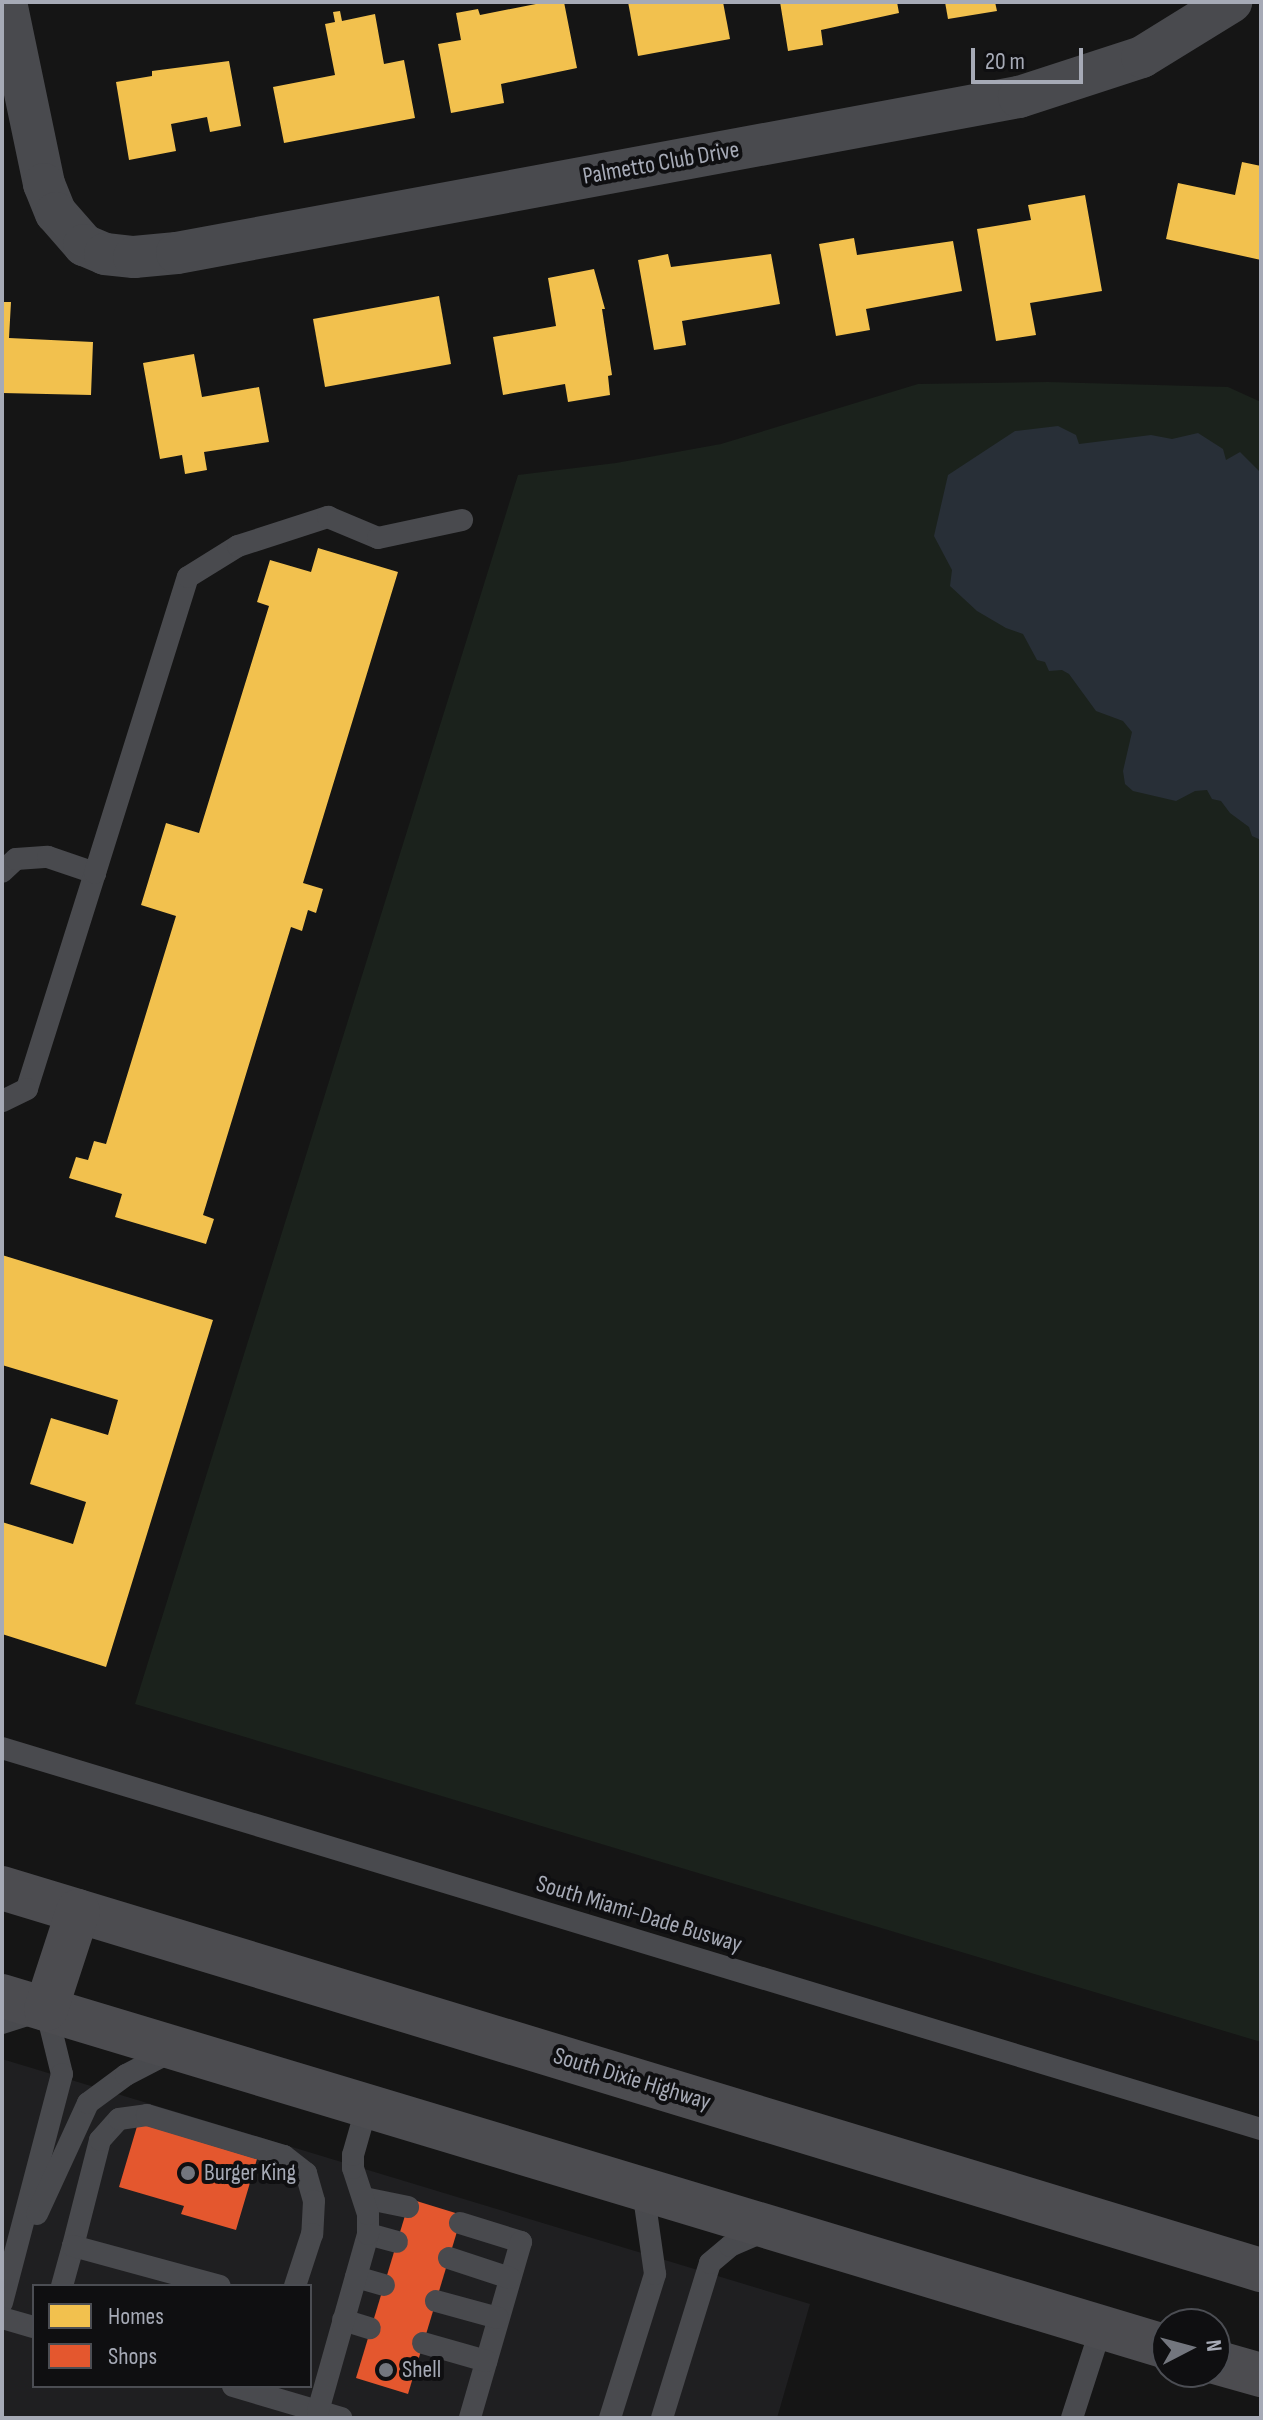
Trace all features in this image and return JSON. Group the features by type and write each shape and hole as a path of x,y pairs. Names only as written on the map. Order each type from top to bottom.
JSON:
{"highway":[{"name":"South Dixie Highway","path":"2,1888 1261,2270"},
{"path":"46,2009 78,1911"},
{"path":"2,1996 1151,2342"},
{"path":"1231,2367 1261,2375"}],"street":[{"name":"Palmetto Club Drive","path":"6,2 44,184 56,213 76,238 105,254 150,257 1019,97 1142,57 1231,2"}],"lane":[{"path":"2,1101 27,1089 188,577 238,546 328,517 378,538 462,520"},
{"path":"2,872 16,859 48,857 95,873"},
{"name":"South Miami-Dade Busway","path":"2,1748 1261,2129"},
{"path":"2,2023 46,2009 62,2074 15,2263 2,2302"},
{"path":"15,2263 88,2103 126,2075 177,2049"},
{"path":"318,2411 368,2234 364,2198 353,2168 353,2155 367,2106"},
{"path":"63,2284 100,2140 119,2119 147,2115 284,2156 306,2173 314,2201 312,2234 296,2284"},
{"path":"610,2418 655,2274 643,2190"},
{"path":"364,2198 408,2207"},
{"path":"460,2223 521,2242 470,2418"},
{"path":"662,2418 710,2263 730,2246 770,2229"},
{"path":"368,2234 397,2242"},
{"path":"73,2246 213,2284"},
{"path":"449,2258 510,2278"},
{"path":"356,2277 384,2285"},
{"path":"436,2301 498,2318"},
{"path":"2,2318 32,2326"},
{"path":"343,2320 370,2328"},
{"path":"1072,2418 1101,2328"},
{"path":"423,2343 486,2361"},
{"path":"262,2390 341,2418"}],"shaded area":[{"path":"1048,382 1228,387 1261,402 1261,2042 135,1704 518,475 616,463 721,444 918,384"},
{"path":"1058,426 1076,435 1079,444 1151,435 1172,439 1198,433 1223,449 1226,460 1240,452 1261,473 1261,840 1252,836 1249,827 1230,813 1221,801 1212,799 1207,790 1195,791 1176,801 1133,791 1125,784 1123,771 1132,732 1123,721 1096,711 1069,674 1062,670 1049,671 1045,662 1037,660 1023,634 977,611 950,586 952,570 934,536 948,475 1015,431"},
{"path":"2,2059 810,2304 777,2418 2,2418"}],"building: Homes":[{"path":"546,2 564,2 577,68 501,84 504,103 451,113 438,44 461,40 456,13 478,9 480,15"},
{"path":"628,2 723,2 730,39 638,56"},
{"path":"780,2 897,2 899,13 821,30 823,45 788,51"},
{"path":"945,2 995,2 997,11 948,19"},
{"path":"340,11 342,21 375,14 384,64 404,60 415,118 284,143 273,87 335,75 325,24 335,22 333,12"},
{"path":"229,61 241,126 210,132 207,117 171,124 176,151 129,160 116,82 152,76 152,71"},
{"path":"1242,162 1261,166 1261,260 1166,239 1178,183 1235,195"},
{"path":"1085,195 1102,291 1030,303 1036,335 996,341 977,229 1031,220 1028,205"},
{"path":"854,238 857,255 953,241 962,291 866,309 870,330 836,336 819,244"},
{"path":"668,254 671,267 771,254 780,304 682,321 686,345 654,350 638,260"},
{"path":"594,269 605,309 602,309 612,375 608,376 610,395 568,402 565,384 503,395 493,337 556,326 548,278"},
{"path":"439,296 451,364 325,387 313,319"},
{"path":"2,302 11,302 9,338 93,342 91,395 2,393"},
{"path":"194,354 202,397 259,387 269,442 204,452 207,470 185,474 182,455 160,459 143,363"},
{"path":"318,548 398,572 303,883 323,889 316,913 308,910 302,931 291,927 203,1215 214,1219 206,1244 115,1217 122,1194 69,1178 76,1157 88,1160 94,1141 106,1144 176,916 141,905 166,823 199,833 269,606 257,602 270,560 311,572"},
{"path":"2,1255 213,1320 106,1667 2,1634 2,1522 73,1544 86,1502 30,1484 51,1418 108,1435 118,1400 2,1365"}],"building: Shops":[{"name":"Burger King","path":"138,2123 257,2159 236,2230 181,2214 184,2206 119,2187"},
{"name":"Shell","path":"410,2199 462,2215 408,2394 356,2378"}],"place":[{"name":"Burger King","path":"188,2173"},
{"name":"Shell","path":"386,2370"}]}
